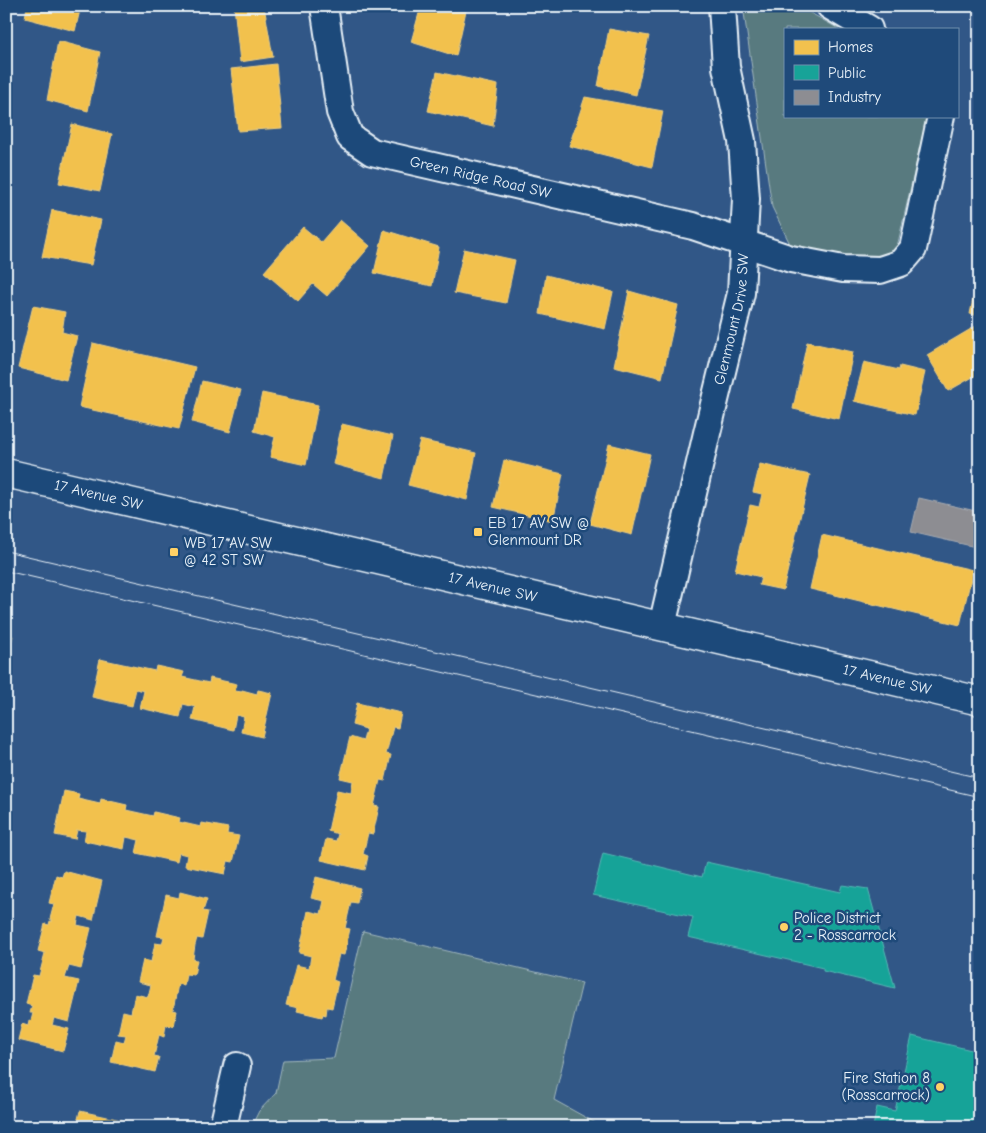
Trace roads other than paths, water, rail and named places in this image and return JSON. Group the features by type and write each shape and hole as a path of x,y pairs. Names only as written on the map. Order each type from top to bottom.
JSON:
{"main road":[{"name":"17 Avenue SW","path":"6,473 980,701"}],"street":[{"name":"Green Ridge Road SW","path":"324,6 340,112 350,137 372,152 693,226 791,259 843,269 880,270 901,262 912,249 940,118"},
{"name":"Glenmount Drive SW","path":"662,626 741,293 746,199 742,141 726,67 722,6"},
{"path":"830,6 868,28"},
{"path":"223,1127 237,1066"}],"tram line":[{"path":"6,551 980,778"},
{"path":"6,571 980,797"}],"place":[{"name":"EB 17 AV SW @ Glenmount DR","path":"478,532"},
{"name":"WB 17 AV SW @ 42 ST SW","path":"174,552"},
{"name":"Police District 2 - Rosscarrock","path":"784,927"},
{"name":"Fire Station 8 (Rosscarrock)","path":"940,1087"}]}
